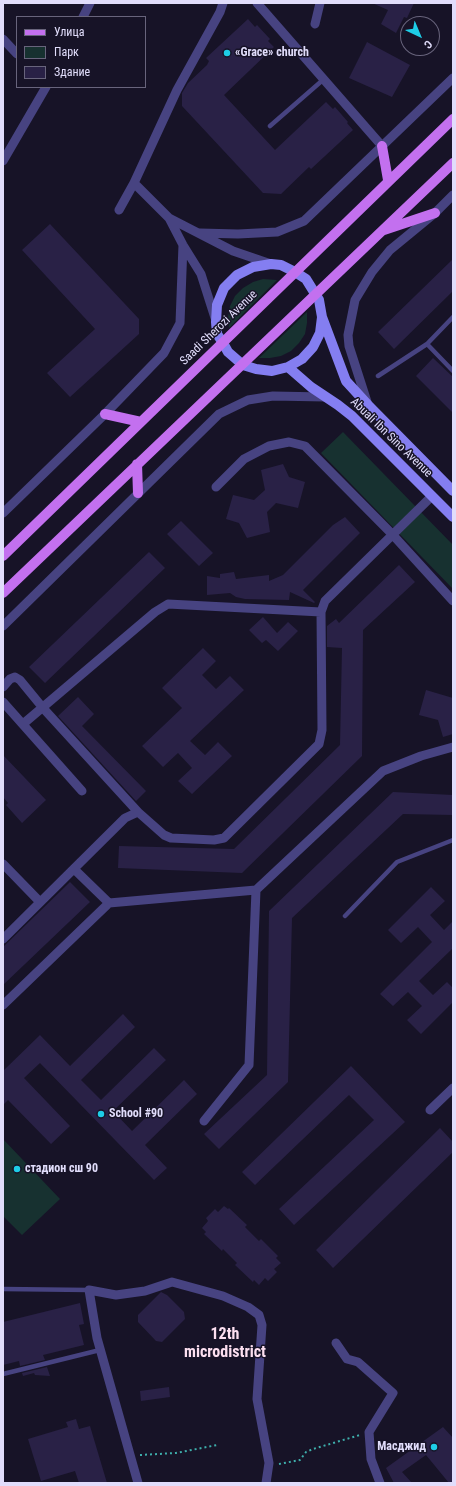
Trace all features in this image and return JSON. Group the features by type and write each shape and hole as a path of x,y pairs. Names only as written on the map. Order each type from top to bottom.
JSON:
{"main road":[{"name":"Saadi Sherozi Avenue","path":"3,556 223,343 388,180 453,119"},
{"path":"382,146 388,180"},
{"path":"3,593 137,464 243,365 453,162"},
{"path":"381,232 434,213"},
{"path":"316,293 306,280 282,265 271,264 253,266 237,275 224,288 217,305 217,334 228,352 243,365 256,369 272,371 288,368 302,359 313,347 320,332 322,317"},
{"name":"Abuali Ibn Sino Avenue","path":"316,293 319,300 322,317 338,364 346,381 453,491"},
{"name":"Abuali Ibn Sino Avenue","path":"288,368 352,416 453,517"},
{"path":"105,414 141,422"},
{"path":"137,464 138,494"}],"street":[{"path":"84,16 90,3"},
{"path":"119,210 134,183 177,90 220,12 223,3"},
{"path":"257,3 382,146"},
{"path":"315,24 320,3"},
{"path":"3,39 16,53"},
{"path":"197,233 238,234 277,232 304,221 453,78"},
{"path":"3,161 45,88"},
{"path":"134,183 169,218 233,251 271,264"},
{"path":"369,406 350,346 348,335 355,300 372,272 390,250 453,195"},
{"path":"169,218 183,245 201,274 216,322"},
{"path":"3,513 105,414 164,353 180,322 183,245"},
{"path":"3,626 219,414 248,400 273,396 325,397"},
{"path":"216,487 244,459 269,446 289,442 305,446 392,534 453,601"},
{"path":"3,687 10,679 15,677 20,680 43,708 138,812 164,835 171,838 214,840 224,838 319,744 322,730 321,612 325,601 332,592 432,496"},
{"path":"23,724 155,612 168,604 321,612"},
{"path":"3,702 82,792"},
{"path":"3,1005 109,903 256,890 383,771 421,756 453,747"},
{"path":"3,939 125,818 138,812"},
{"path":"3,864 40,902"},
{"path":"74,869 109,903"},
{"path":"204,1121 249,1065 256,890"},
{"path":"430,1110 453,1088"},
{"path":"138,1483 96,1338 89,1290 116,1295 145,1291 172,1282 223,1296 248,1307 259,1315 262,1325 257,1399 269,1466 266,1483"},
{"path":"336,1342 347,1360 358,1362 393,1393 369,1432 371,1459 380,1483"}],"lane":[{"path":"270,126 324,79"},
{"path":"378,376 427,344 453,316"},
{"path":"427,344 453,371"},
{"path":"345,916 397,862 453,840"},
{"path":"3,1288 89,1290"},
{"path":"3,1374 100,1350"}],"path":[{"path":"269,1466 300,1460 306,1452 312,1449 351,1436 360,1434 369,1440"},
{"path":"131,1456 176,1453 217,1445"}],"green space":[{"path":"263,279 277,280 229,328 228,317 230,306 235,296 243,288 253,282"},
{"path":"307,312 305,334 291,351 281,356 259,358"},
{"path":"343,432 453,545 453,589 321,453"},
{"name":"стадион сш 90","path":"3,1139 60,1199 22,1235 3,1216"}],"building":[{"path":"372,3 414,3 408,16 400,16 400,25 396,33 381,24 388,10"},
{"path":"248,19 255,27 257,25 270,39 268,41 274,47 224,95 275,150 326,102 333,109 335,107 353,130 311,169 309,167 281,194 263,193 182,106 182,93 188,83 207,65 209,61 206,58"},
{"path":"367,42 410,65 392,97 349,78"},
{"path":"50,224 139,319 139,334 70,397 47,373 95,329 22,250"},
{"path":"453,259 453,291 394,349 378,332"},
{"path":"433,358 453,377 453,413 416,376"},
{"path":"283,464 289,477 305,482 298,508 276,503 267,512 270,532 247,538 239,523 226,519 233,495 254,500 265,490 261,470"},
{"path":"345,517 360,533 303,590 315,602 314,603 290,592 289,600 245,599 236,597 230,593 207,595 207,576 220,578 220,574 234,572 236,579 269,575 269,581 283,575 333,525"},
{"path":"181,521 213,553 199,566 167,534"},
{"path":"149,552 165,568 45,683 29,667"},
{"path":"399,565 415,582 363,630 362,756 242,873 118,868 119,846 234,849 340,745 342,648 327,647 327,626 336,619 339,623"},
{"path":"263,617 277,633 288,622 298,631 278,651 266,640 262,643 249,630"},
{"path":"203,648 216,661 202,675 216,689 230,676 244,690 190,741 205,755 218,742 232,756 192,794 178,781 192,768 178,753 163,767 142,746 182,708 162,688"},
{"path":"426,690 453,698 453,734 443,737 438,720 419,715"},
{"path":"78,697 94,714 82,726 146,791 136,801 58,716"},
{"path":"3,755 46,800 22,823 6,805 8,803 3,797"},
{"path":"393,792 453,795 453,815 403,814 292,918 288,1082 219,1149 204,1134 267,1075 269,911"},
{"path":"70,882 90,902 3,985 3,947"},
{"path":"431,887 445,901 430,915 444,930 453,921 453,948 419,981 433,995 447,982 453,988 453,1002 421,1034 407,1020 422,1006 408,992 393,1006 380,994 432,942 418,927 401,943 388,930"},
{"path":"123,1014 135,1027 81,1080 101,1100 154,1048 166,1060 113,1111 132,1131 184,1080 197,1094 145,1145 167,1168 154,1180 40,1063 24,1078 70,1126 51,1144 8,1100 3,1105 3,1071 40,1035 70,1066"},
{"path":"351,1066 405,1122 294,1225 279,1209 374,1120 349,1095 255,1185 242,1172"},
{"path":"440,1128 453,1142 453,1152 333,1268 316,1250"},
{"path":"224,1206 228,1209 229,1208 247,1225 245,1227 259,1241 261,1239 278,1256 276,1258 281,1263 274,1269 277,1272 268,1281 265,1278 259,1285 254,1280 253,1282 235,1265 237,1263 223,1249 222,1251 204,1234 206,1232 202,1228 208,1221 206,1218 215,1209 218,1212"},
{"path":"161,1292 167,1295 184,1312 185,1319 162,1342 156,1341 138,1322 138,1315"},
{"path":"80,1303 84,1324 79,1325 84,1345 43,1355 45,1360 20,1366 19,1361 3,1365 3,1322"},
{"path":"47,1367 50,1376 35,1375 34,1373 23,1376 22,1373"},
{"path":"169,1387 170,1397 141,1401 140,1391"},
{"path":"76,1419 79,1429 90,1426 107,1483 79,1483 75,1471 41,1481 28,1439 68,1427 66,1422"},
{"name":"Масджид","path":"443,1427 453,1438 453,1483 449,1483 426,1455 402,1472 412,1483 394,1483 386,1468"}],"place":[{"name":"«Grace» church","path":"227,53"},
{"name":"School #90","path":"101,1114"},
{"name":"стадион сш 90","path":"17,1169"},
{"name":"Масджид","path":"434,1447"}],"district":[{"name":"12th microdistrict","path":"225,1344"}]}
